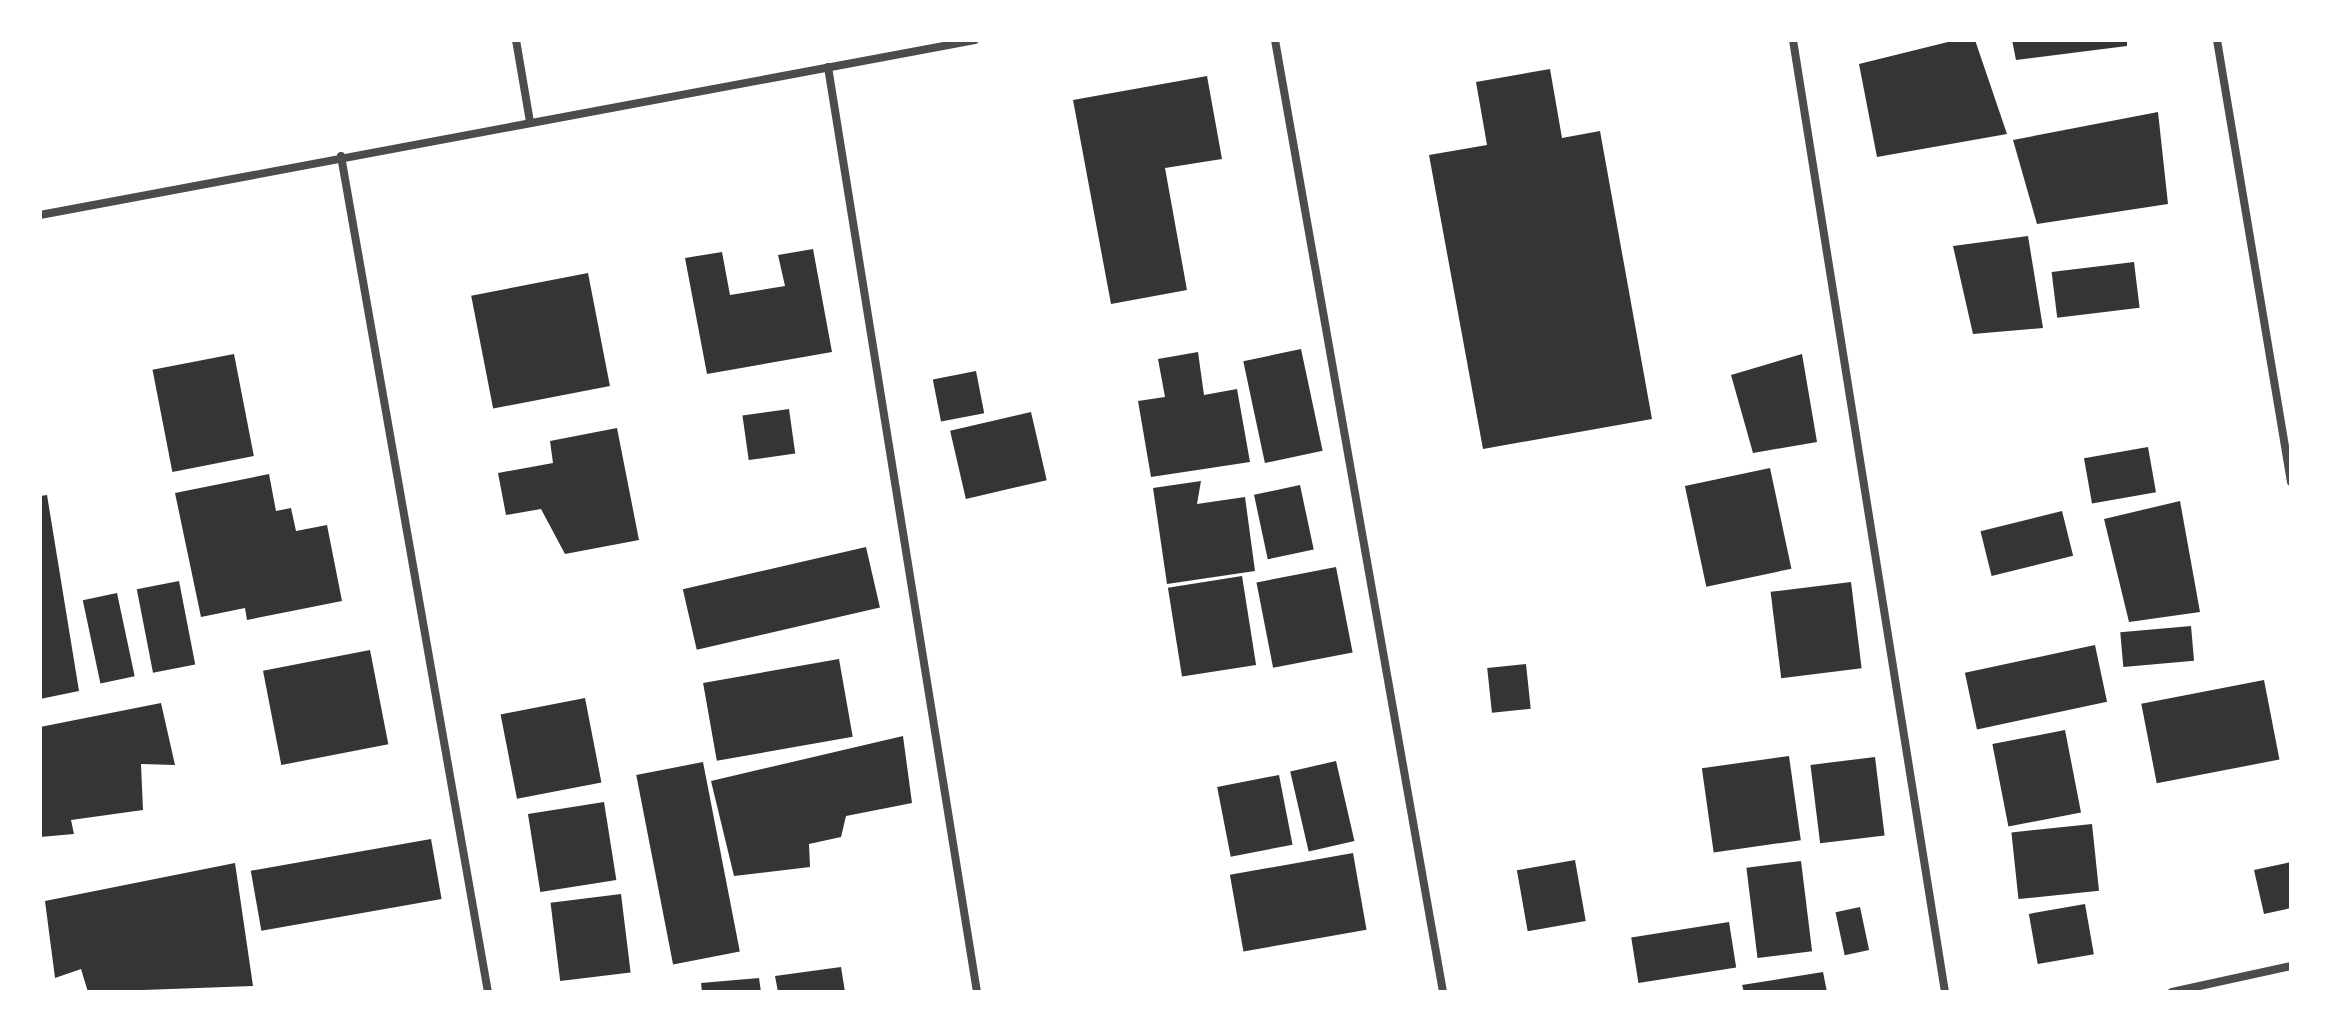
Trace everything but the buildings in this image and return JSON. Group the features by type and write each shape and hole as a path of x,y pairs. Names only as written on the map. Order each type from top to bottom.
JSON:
{"street":[{"path":"516,40 530,122"},
{"path":"40,215 341,156 975,40"},
{"path":"1275,40 1443,992"},
{"path":"1793,40 1945,992"},
{"path":"2217,40 2291,482"},
{"path":"828,67 977,992"},
{"path":"341,156 488,992"},
{"path":"2172,992 2291,966"}]}
